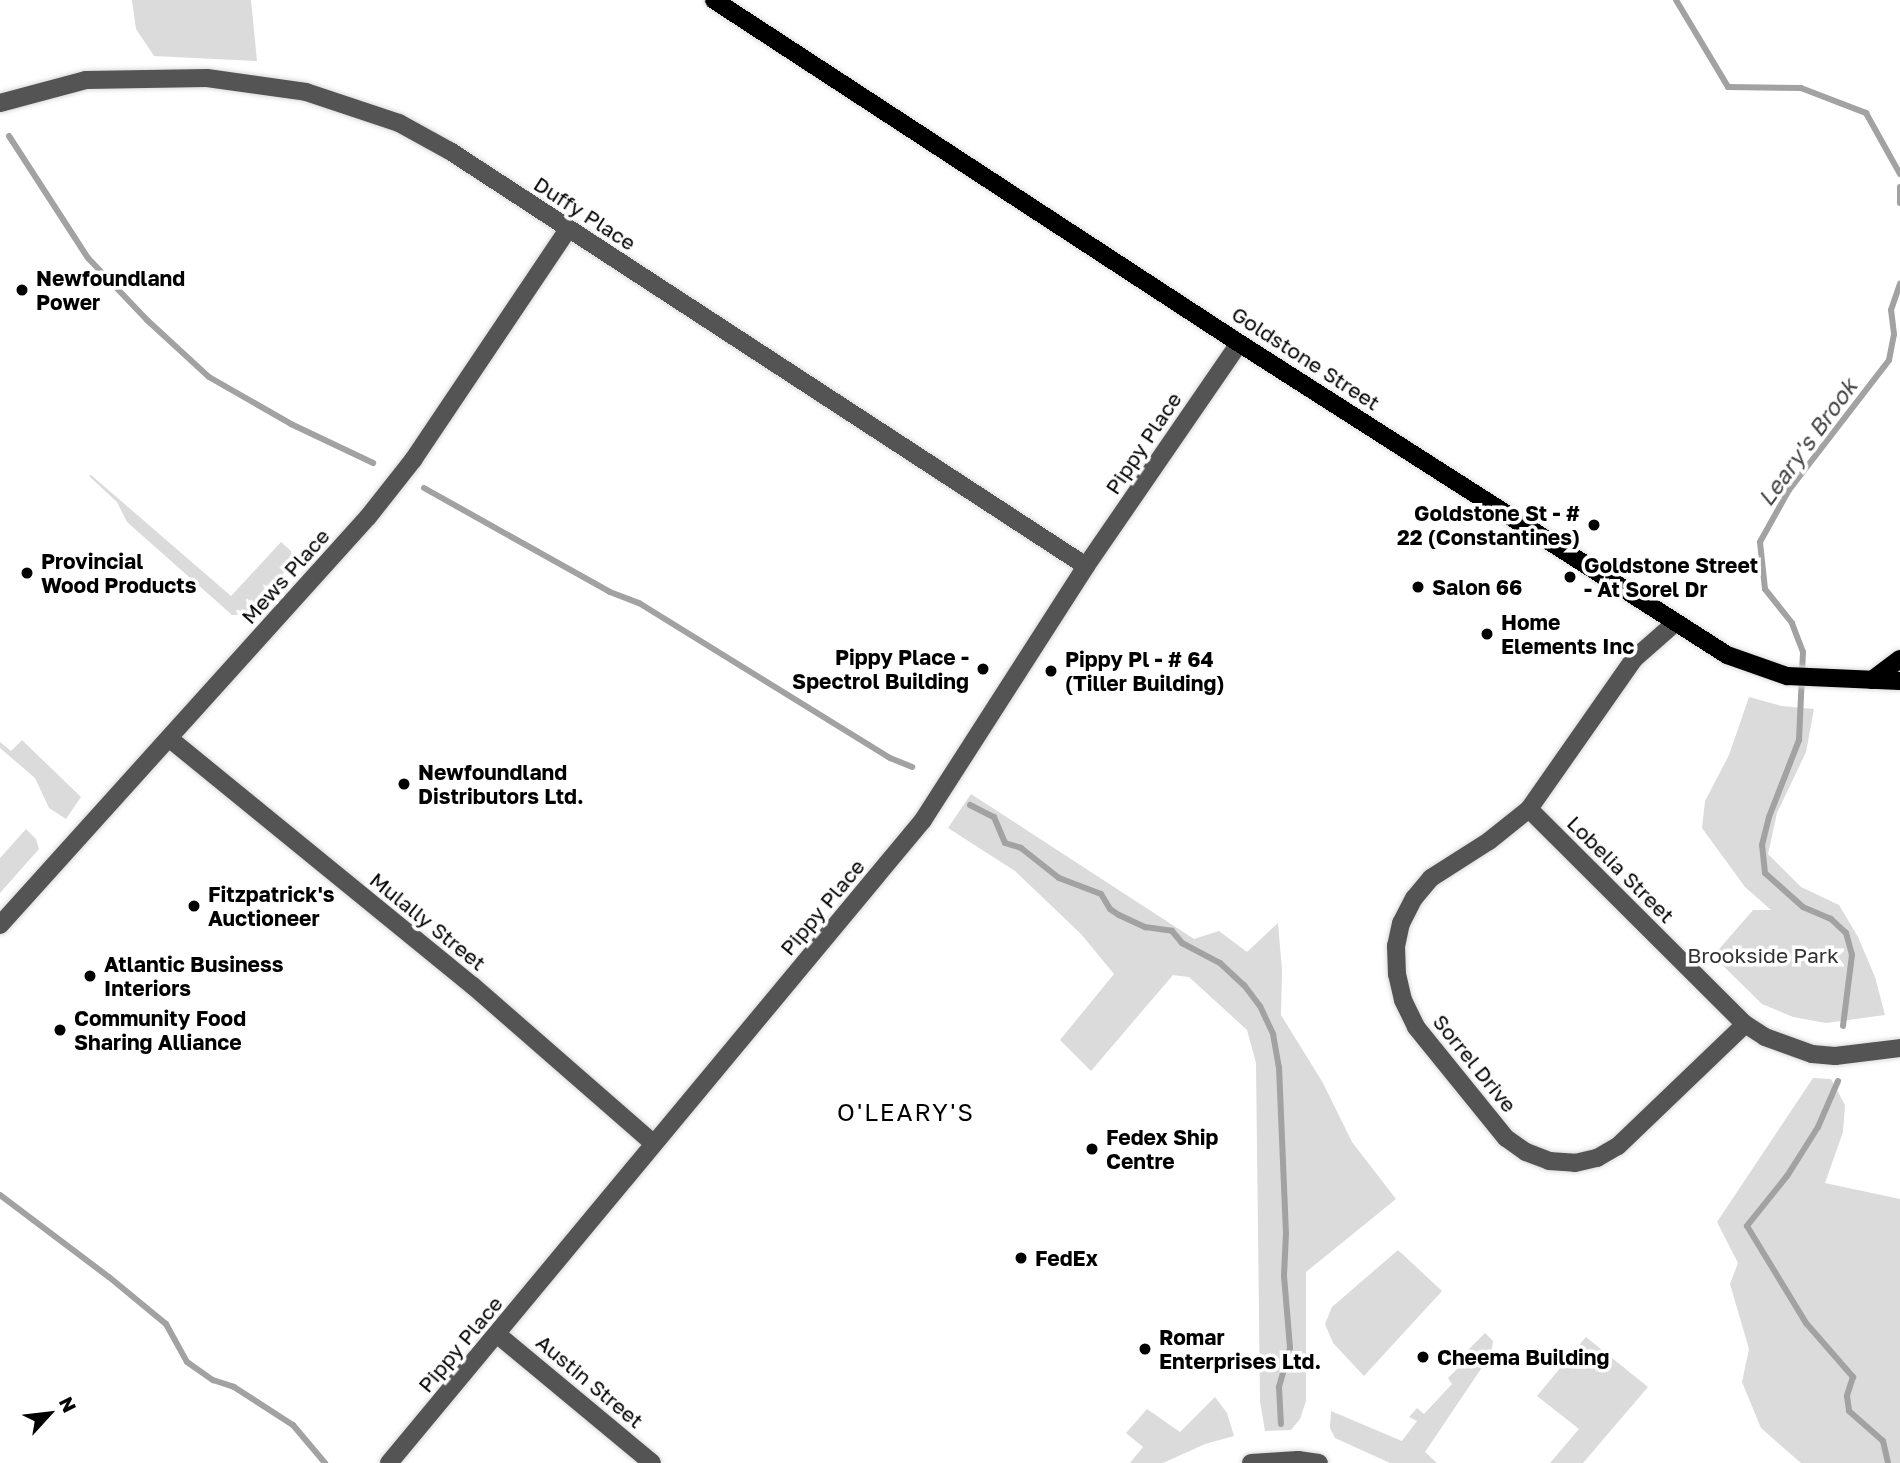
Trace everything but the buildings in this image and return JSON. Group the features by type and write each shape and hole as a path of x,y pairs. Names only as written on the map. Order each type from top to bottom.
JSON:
{"main road":[{"name":"Goldstone Street","path":"714,0 1239,343 1727,655 1787,676 1900,681"},
{"path":"1872,680 1900,659"},
{"path":"1872,680 1900,691"}],"street":[{"name":"Duffy Place","path":"0,103 86,80 207,78 306,92 399,123 450,151 1086,566"},
{"name":"Mews Place","path":"0,925 368,517 413,460 568,229"},
{"name":"Pippy Place","path":"389,1463 923,820 1086,566 1239,343"},
{"name":"Sorrel Drive","path":"1675,622 1634,659 1529,809 1489,841 1431,878 1414,898 1401,923 1396,946 1397,974 1403,1000 1416,1027 1506,1138 1526,1152 1549,1161 1575,1163 1597,1158 1618,1146 1745,1024"},
{"name":"Mulally Street","path":"170,739 483,995 653,1143"},
{"name":"Lobelia Street","path":"1529,809 1745,1024 1789,1048 1835,1056 1900,1048"},
{"name":"Austin Street","path":"498,1335 652,1463"},
{"path":"1251,1463 1298,1460 1319,1463"}],"green space":[{"path":"132,0 251,0 257,61 154,56 136,29"},
{"path":"89,476 231,596 281,542 291,551 293,562 247,615 232,615 127,522 117,502"},
{"name":"Brookside Park","path":"1749,697 1782,706 1814,709 1806,752 1777,813 1768,854 1801,887 1839,905 1858,937 1875,977 1885,1015 1826,1023 1793,1017 1762,1004 1713,956 1753,910 1771,910 1745,887 1702,828 1705,801 1729,755"},
{"path":"22,740 81,797 66,819 49,808 35,778 0,748 0,742 11,751"},
{"path":"971,794 1194,939 1219,931 1247,952 1278,923 1282,970 1281,1015 1323,1083 1352,1142 1396,1199 1306,1272 1306,1401 1300,1419 1291,1430 1265,1431 1260,1401 1256,1063 1247,1030 1189,977 1173,975 1091,1071 1060,1040 1114,974 1081,934 1015,871 948,828"},
{"path":"26,829 36,839 39,849 0,893 0,858"},
{"path":"1813,1078 1831,1079 1845,1105 1843,1132 1825,1183 1900,1199 1900,1463 1801,1463 1761,1428 1742,1382 1749,1349 1730,1284 1738,1263 1717,1222"},
{"path":"1398,1250 1442,1291 1364,1376 1333,1343 1325,1324 1332,1307"},
{"path":"1485,1333 1493,1341 1491,1354 1425,1452 1437,1463 1390,1463 1335,1438 1330,1428 1331,1411 1402,1441 1417,1421 1409,1417 1417,1408 1424,1414 1452,1384 1448,1378 1466,1360 1462,1356"},
{"path":"1586,1337 1648,1387 1583,1463 1550,1463 1579,1429 1537,1396"},
{"path":"1215,1397 1227,1413 1234,1436 1205,1444 1163,1463 1130,1463 1143,1447 1126,1433 1147,1409 1180,1432"}],"waterway":[{"name":"Leary's Brook","path":"1676,0 1728,87 1801,88 1866,113 1900,174"},
{"path":"9,136 88,258 147,320 209,377 291,424 373,463"},
{"name":"Leary's Brook","path":"1900,187 1900,203"},
{"name":"Leary's Brook","path":"1843,1026 1852,955 1846,933 1831,919 1803,907 1765,873 1762,845 1769,817 1799,740 1803,652 1792,623 1765,589 1760,542 1789,490 1889,360 1894,334 1891,310 1900,284"},
{"path":"424,488 610,592 639,603 890,758 912,767"},
{"path":"970,805 994,817 1005,843 1021,848 1059,878 1101,894 1110,909 1119,915 1145,927 1172,931 1182,943 1220,963 1244,985 1260,1006 1273,1034 1279,1067 1286,1233 1284,1276 1290,1348 1279,1387 1281,1424"},
{"name":"Leary's Brook","path":"1838,1081 1818,1127 1787,1176 1747,1226 1806,1323 1853,1377 1847,1396 1849,1411 1883,1441 1888,1463"},
{"path":"0,1195 109,1277 166,1324 187,1362 213,1380 234,1387 293,1425 325,1463"}],"place":[{"name":"Newfoundland Power","path":"22,290"},
{"name":"Goldstone St - # 22 (Constantines)","path":"1594,525"},
{"name":"Provincial Wood Products","path":"27,573"},
{"name":"Goldstone Street - At Sorel Dr","path":"1570,577"},
{"name":"Salon 66","path":"1418,587"},
{"name":"Home Elements Inc","path":"1487,634"},
{"name":"Pippy Place - Spectrol Building","path":"983,669"},
{"name":"Pippy Pl - # 64 (Tiller Building)","path":"1051,671"},
{"name":"Newfoundland Distributors Ltd.","path":"404,784"},
{"name":"Fitzpatrick's Auctioneer","path":"194,906"},
{"name":"Atlantic Business Interiors","path":"90,976"},
{"name":"Community Food Sharing Alliance","path":"60,1030"},
{"name":"Fedex Ship Centre","path":"1092,1149"},
{"name":"FedEx","path":"1021,1258"},
{"name":"Romar Enterprises Ltd.","path":"1145,1349"},
{"name":"Cheema Building","path":"1423,1357"}],"district":[{"name":"O'LEARY'S","path":"906,1112"}]}
